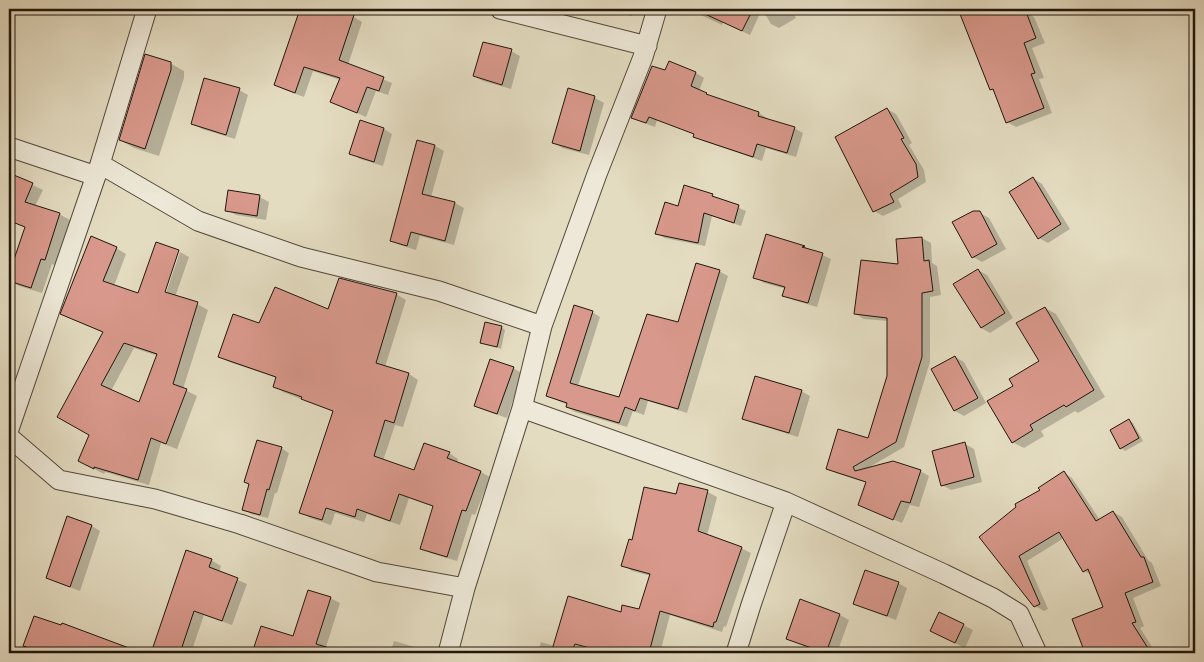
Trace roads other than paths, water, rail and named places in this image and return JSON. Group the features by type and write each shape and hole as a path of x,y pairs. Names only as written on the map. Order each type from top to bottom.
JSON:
{"street":[{"path":"9,429 98,170 147,9"},
{"path":"500,9 647,46"},
{"path":"448,653 465,588 522,408 542,326 597,174 647,46 657,9"},
{"path":"9,147 98,170 198,221 300,257 439,290 542,326"},
{"path":"522,408 786,502 993,598 1019,614 1037,653"},
{"path":"9,437 60,480 155,499 240,524 376,572 465,588"},
{"path":"736,653 786,502"}]}
